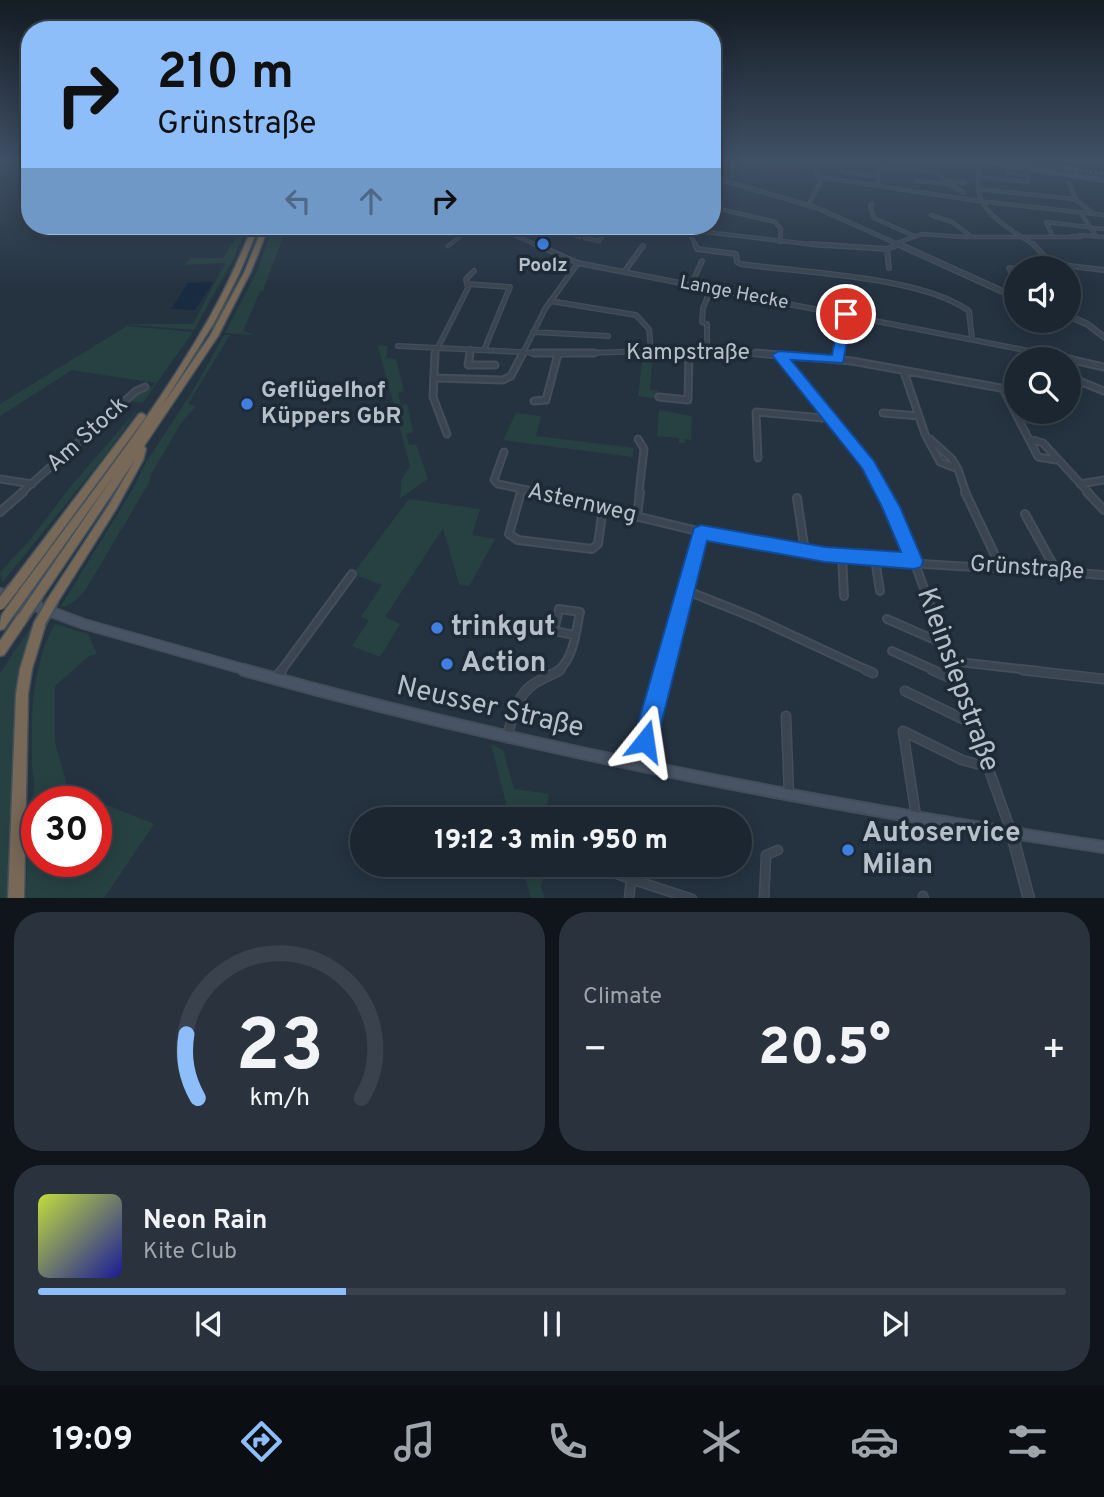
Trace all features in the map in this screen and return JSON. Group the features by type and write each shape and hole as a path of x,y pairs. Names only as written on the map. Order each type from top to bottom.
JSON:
{"highway":[{"path":"0,595 16,587 131,443 204,332 252,235"},
{"path":"0,651 144,443 216,333 263,235"},
{"path":"0,625 4,609 16,587 46,541 166,382 188,357"},
{"path":"16,898 22,694 26,669 40,623 52,600 126,483 139,460 144,443"}],"main road":[{"name":"Neusser Straße","path":"0,595 57,615 275,679 507,738 789,798 1104,847"}],"street":[{"path":"801,203 899,243 1004,292"},
{"path":"984,203 997,217 1048,256"},
{"path":"999,203 1104,215"},
{"path":"1080,203 1094,214"},
{"path":"872,204 870,206 874,218 914,236 1104,237"},
{"path":"721,209 775,222 780,229 780,242"},
{"path":"1080,212 1096,236"},
{"path":"932,215 954,223 973,237"},
{"path":"1052,235 1046,222 1104,229"},
{"path":"448,246 462,235"},
{"name":"Lange Hecke","path":"513,235 578,263 1012,347"},
{"path":"575,235 598,243 604,235"},
{"path":"691,235 697,249 736,254 737,262 741,264 792,272 801,270 888,284 959,302 969,311 972,339"},
{"path":"721,235 780,242 887,249 914,236"},
{"path":"624,272 643,246"},
{"path":"887,249 889,268"},
{"path":"691,285 702,261"},
{"path":"435,378 503,380 511,376 550,301 578,263"},
{"path":"1081,268 1104,270"},
{"path":"447,434 433,397 433,358 468,288 466,279 474,271"},
{"path":"468,284 510,287 484,350"},
{"path":"707,351 707,324 702,322 703,308 711,289"},
{"path":"550,301 636,315 649,329 651,350"},
{"path":"838,360 846,314"},
{"path":"1081,322 1104,338"},
{"path":"533,332 602,338 608,336"},
{"name":"Kampstraße","path":"398,346 558,354 689,350 779,355 838,360 1003,389"},
{"path":"471,349 468,365 495,365"},
{"path":"659,397 688,400 689,350"},
{"path":"534,401 546,400 558,354"},
{"name":"Kleinsiepstraße","path":"779,355 856,447 880,485 914,561 1012,834"},
{"name":"Lange Hecke","path":"1081,361 1104,367"},
{"path":"904,371 927,437 940,462 958,469"},
{"path":"1081,384 1104,391"},
{"name":"Am Stock","path":"0,513 136,391 145,387"},
{"path":"1003,389 1038,457 1058,460"},
{"path":"758,458 755,412 834,419"},
{"path":"883,413 919,416"},
{"path":"927,437 949,456 958,469 968,501 1001,568"},
{"path":"637,517 644,449 638,439"},
{"path":"1029,439 1041,442 1104,510"},
{"name":"Asternweg","path":"503,452 494,480 498,484 603,507 701,533"},
{"name":"Am Stock","path":"0,479 32,484"},
{"path":"1080,484 1104,480"},
{"path":"522,489 509,534 518,540 592,549 598,544 603,507"},
{"path":"797,498 805,552"},
{"path":"1025,514 1058,572"},
{"path":"638,766 701,533"},
{"name":"Grünstraße","path":"701,533 842,556 1104,575"},
{"path":"842,556 844,596"},
{"path":"875,559 880,592"},
{"path":"275,679 352,574"},
{"path":"685,590 755,618 873,673"},
{"path":"887,619 944,644"},
{"path":"507,738 521,696 526,689 564,665 575,635"},
{"path":"892,651 957,681"},
{"path":"950,661 1104,679"},
{"path":"905,691 973,724"},
{"path":"786,716 789,798"},
{"path":"917,820 903,731 962,760 988,767"},
{"path":"1012,834 1029,898"},
{"path":"764,898 765,855 778,850"},
{"path":"625,877 692,898"},
{"path":"629,898 631,879"}],"green space":[{"path":"237,235 244,235 194,330 122,324 193,324 225,263 184,265 191,258 223,258"},
{"path":"270,235 284,235 263,291 260,291 243,331 255,335 225,333 258,269"},
{"path":"127,326 193,332 143,403 129,401 155,383 72,370 0,416 0,404"},
{"path":"224,335 230,335 188,404 196,406 181,423 86,589 76,600 65,607 61,606 133,489 147,461 194,389"},
{"path":"378,346 388,346 386,358 396,359 404,391 398,393 401,405 407,404 413,432 406,434 409,445 416,444 428,479 400,498 402,478 410,466"},
{"path":"653,352 650,390 658,391 658,399 638,396 643,354"},
{"path":"140,406 107,453 2,583 0,572 30,540 71,486"},
{"path":"659,410 692,416 691,440 685,439 685,443 679,443 679,438 657,436"},
{"path":"516,413 541,416 536,436 634,448 632,457 503,440"},
{"path":"409,499 480,509 472,535 495,539 469,586 459,584 443,528 385,617 400,624 380,657 352,646 369,620 361,617 382,585 353,574"},
{"path":"38,620 26,653 11,898 0,898 0,673"},
{"path":"55,624 88,634 97,654 89,656 55,686 55,743 69,786 34,786 34,691 42,656"},
{"path":"491,744 503,750 514,789 549,794 546,807 507,807"},
{"path":"112,807 154,824 104,898 26,898 27,877 112,877"},
{"path":"525,877 543,877 541,888 545,898 531,898"}],"shaded area":[{"path":"213,282 195,310 171,309 188,283"}],"place":[{"name":"Poolz","path":"543,244"},
{"name":"Geflügelhof Küppers GbR","path":"247,404"},
{"name":"trinkgut","path":"437,628"},
{"name":"Action","path":"447,664"},
{"name":"Autoservice Milan","path":"848,850"}],"route":[{"path":"645,741 701,533 825,554 914,561 891,507 868,465 834,419 779,355 838,360 846,314"}]}
